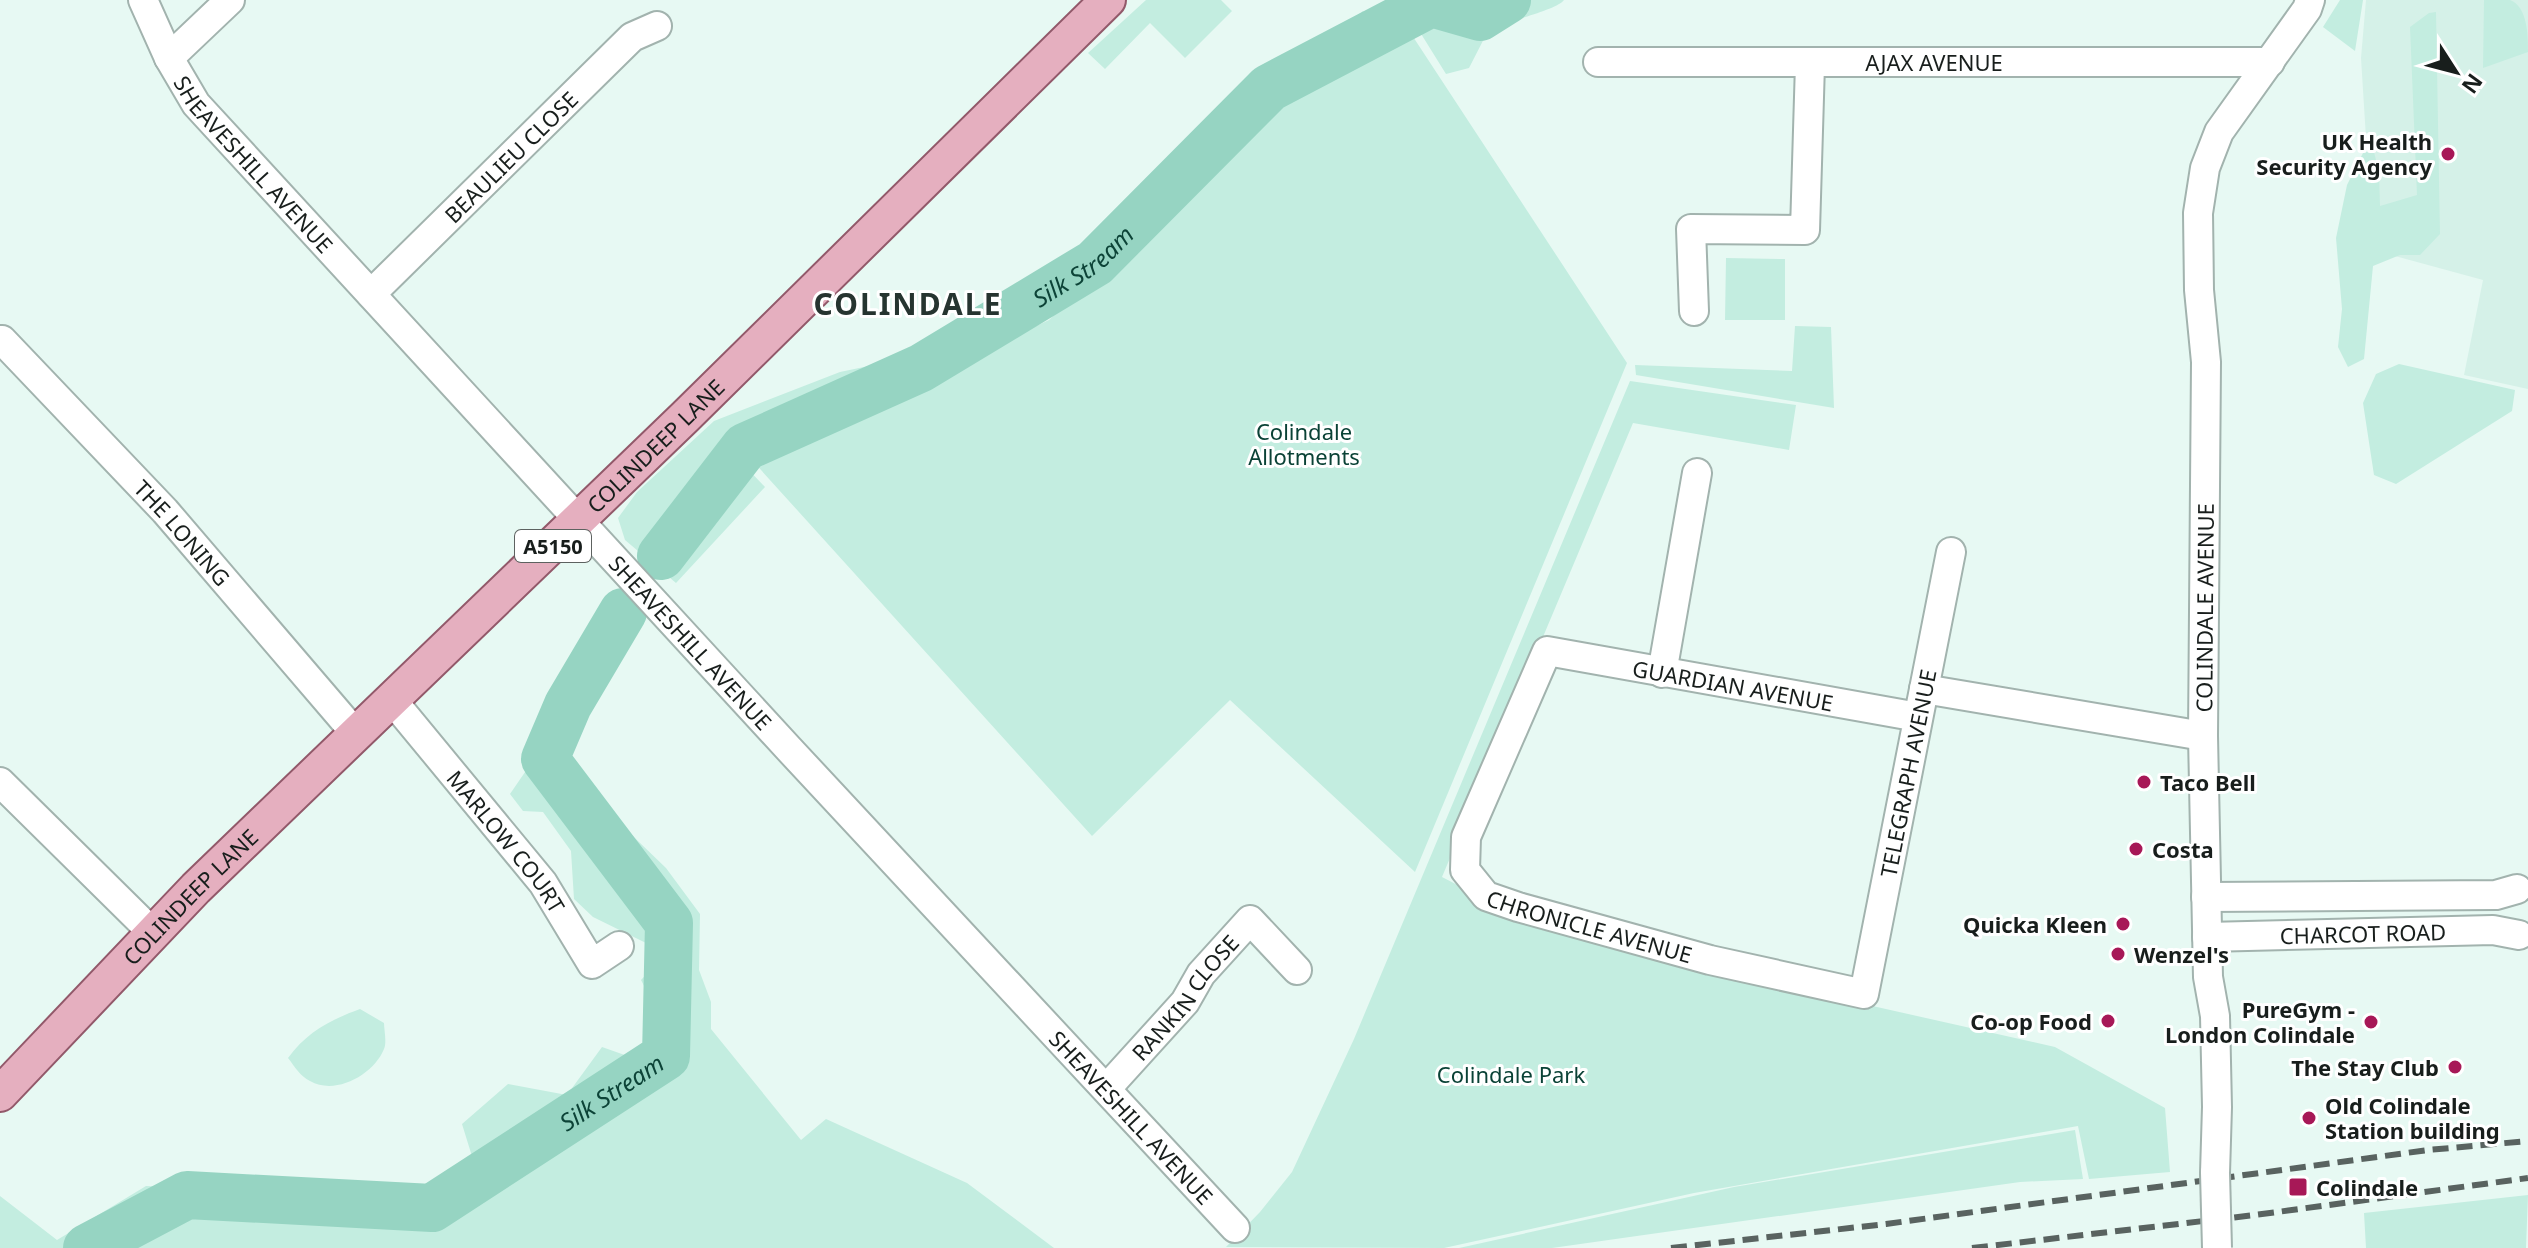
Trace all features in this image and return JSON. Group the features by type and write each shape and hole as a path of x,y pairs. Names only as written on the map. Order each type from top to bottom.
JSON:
{"main road":[{"name":"COLINDEEP LANE","path":"0,1094 196,888 580,519 1097,4"}],"street":[{"name":"SHEAVESHILL AVENUE","path":"143,0 169,58 196,104 1235,1228"},
{"path":"169,58 230,0"},
{"name":"COLINDALE AVENUE","path":"2217,1248 2215,1016 2208,977 2203,736 2206,362 2199,290 2198,213 2205,168 2219,132 2307,9 2310,0"},
{"name":"BEAULIEU CLOSE","path":"371,294 632,37 657,26"},
{"name":"AJAX AVENUE","path":"1598,62 2270,62"},
{"path":"1694,311 1691,229 1805,230 1810,64"},
{"name":"THE LONING","path":"2,340 165,511 356,734"},
{"path":"1662,673 1697,473"},
{"name":"TELEGRAPH AVENUE","path":"1864,994 1951,552"},
{"name":"GUARDIAN AVENUE","path":"1547,651 1918,717"},
{"name":"CHRONICLE AVENUE","path":"1547,651 1466,837 1465,870 1486,896 1710,960 1864,994"},
{"path":"1924,689 2203,736"},
{"name":"MARLOW COURT","path":"392,700 543,883 592,964 619,946"},
{"path":"0,782 154,934"},
{"name":"CHARCOT ROAD","path":"2206,897 2496,895 2523,884"},
{"name":"CHARCOT ROAD","path":"2523,884 2512,900 2510,913 2513,925 2524,939"},
{"name":"RANKIN CLOSE","path":"1107,1088 1185,1002 1201,974 1250,920 1297,970"},
{"name":"CHARCOT ROAD","path":"2207,937 2493,930 2524,939"}],"shaded area":[{"name":"UK Health Security Agency","path":"2366,0 2528,0 2528,389 2464,375 2483,280 2373,250 2361,58"}],"green space":[{"path":"1146,0 1221,0 1232,11 1185,58 1150,23 1105,69 1088,53"},
{"path":"1400,0 1564,0 1541,12 1489,29 1469,68 1446,74"},
{"path":"2340,0 2363,0 2355,51 2323,27"},
{"path":"2484,0 2510,0 2516,4 2526,23 2528,52 2483,68"},
{"path":"1363,11 1376,22 1377,35 1271,93 1043,315 746,455 742,463 765,487 676,583 625,540 618,518 637,492 714,421 840,372 921,355 994,317 1082,256 1143,201 1190,153 1250,78 1319,45"},
{"path":"2436,12 2440,234 2420,255 2400,255 2373,266 2364,359 2348,367 2338,347 2342,309 2336,238 2347,185 2364,151 2374,152 2379,172 2380,206 2417,195 2410,27 2429,13"},
{"name":"Colindale Allotments","path":"1404,23 1627,363 1415,872 1230,700 1092,836 751,459 1049,320 1273,97"},
{"path":"1726,258 1785,259 1785,320 1725,320"},
{"path":"1795,326 1831,327 1834,408 1636,375 1635,365 1792,371"},
{"path":"2399,364 2515,390 2512,411 2396,484 2374,475 2363,403 2376,374"},
{"name":"Colindale Park","path":"1630,381 1796,405 1789,450 1633,423 1442,877 1500,907 1739,976 2055,1047 2165,1108 2170,1172 2089,1179 2078,1126 1694,1193 1444,1248 1226,1247 1260,1212 1292,1172 1354,1039"},
{"path":"545,716 558,764 666,868 700,914 699,970 711,1002 711,1029 801,1140 826,1119 967,1183 1054,1248 0,1248 0,1196 57,1240 146,1186 385,1195 443,1192 475,1166 462,1124 508,1084 567,1095 602,1047 636,1059 661,1019 641,980 655,965 646,943 593,917 574,899 571,851 543,812 523,811 510,794 534,759"},
{"path":"360,1009 384,1023 385,1046 372,1067 353,1080 331,1086 320,1085 303,1077 288,1058 295,1049 320,1028"},
{"path":"2075,1130 2083,1179 2020,1182 1552,1248 1459,1248 1734,1187"},
{"path":"2528,1195 2526,1248 2366,1248 2364,1213"}],"waterway":[{"name":"Silk Stream","path":"661,556 745,447 921,368 1095,263 1269,88 1431,3 1480,17 1507,0"},
{"name":"Silk Stream","path":"87,1248 187,1195 432,1208 666,1056 669,923 545,759 568,705 623,612"}],"railway":[{"path":"1671,1248 1886,1224 2428,1150 2528,1141"},
{"path":"1972,1248 2255,1215 2528,1178"}],"place":[{"name":"UK Health Security Agency","path":"2448,154"},
{"name":"Taco Bell","path":"2144,782"},
{"name":"Costa","path":"2136,849"},
{"name":"Quicka Kleen","path":"2123,924"},
{"name":"Wenzel's","path":"2118,954"},
{"name":"Co-op Food","path":"2108,1021"},
{"name":"PureGym - London Colindale","path":"2371,1022"},
{"name":"The Stay Club","path":"2455,1067"},
{"name":"Old Colindale Station building","path":"2309,1118"},
{"name":"Colindale","path":"2298,1187"}],"district":[{"name":"COLINDALE","path":"908,303"}]}
